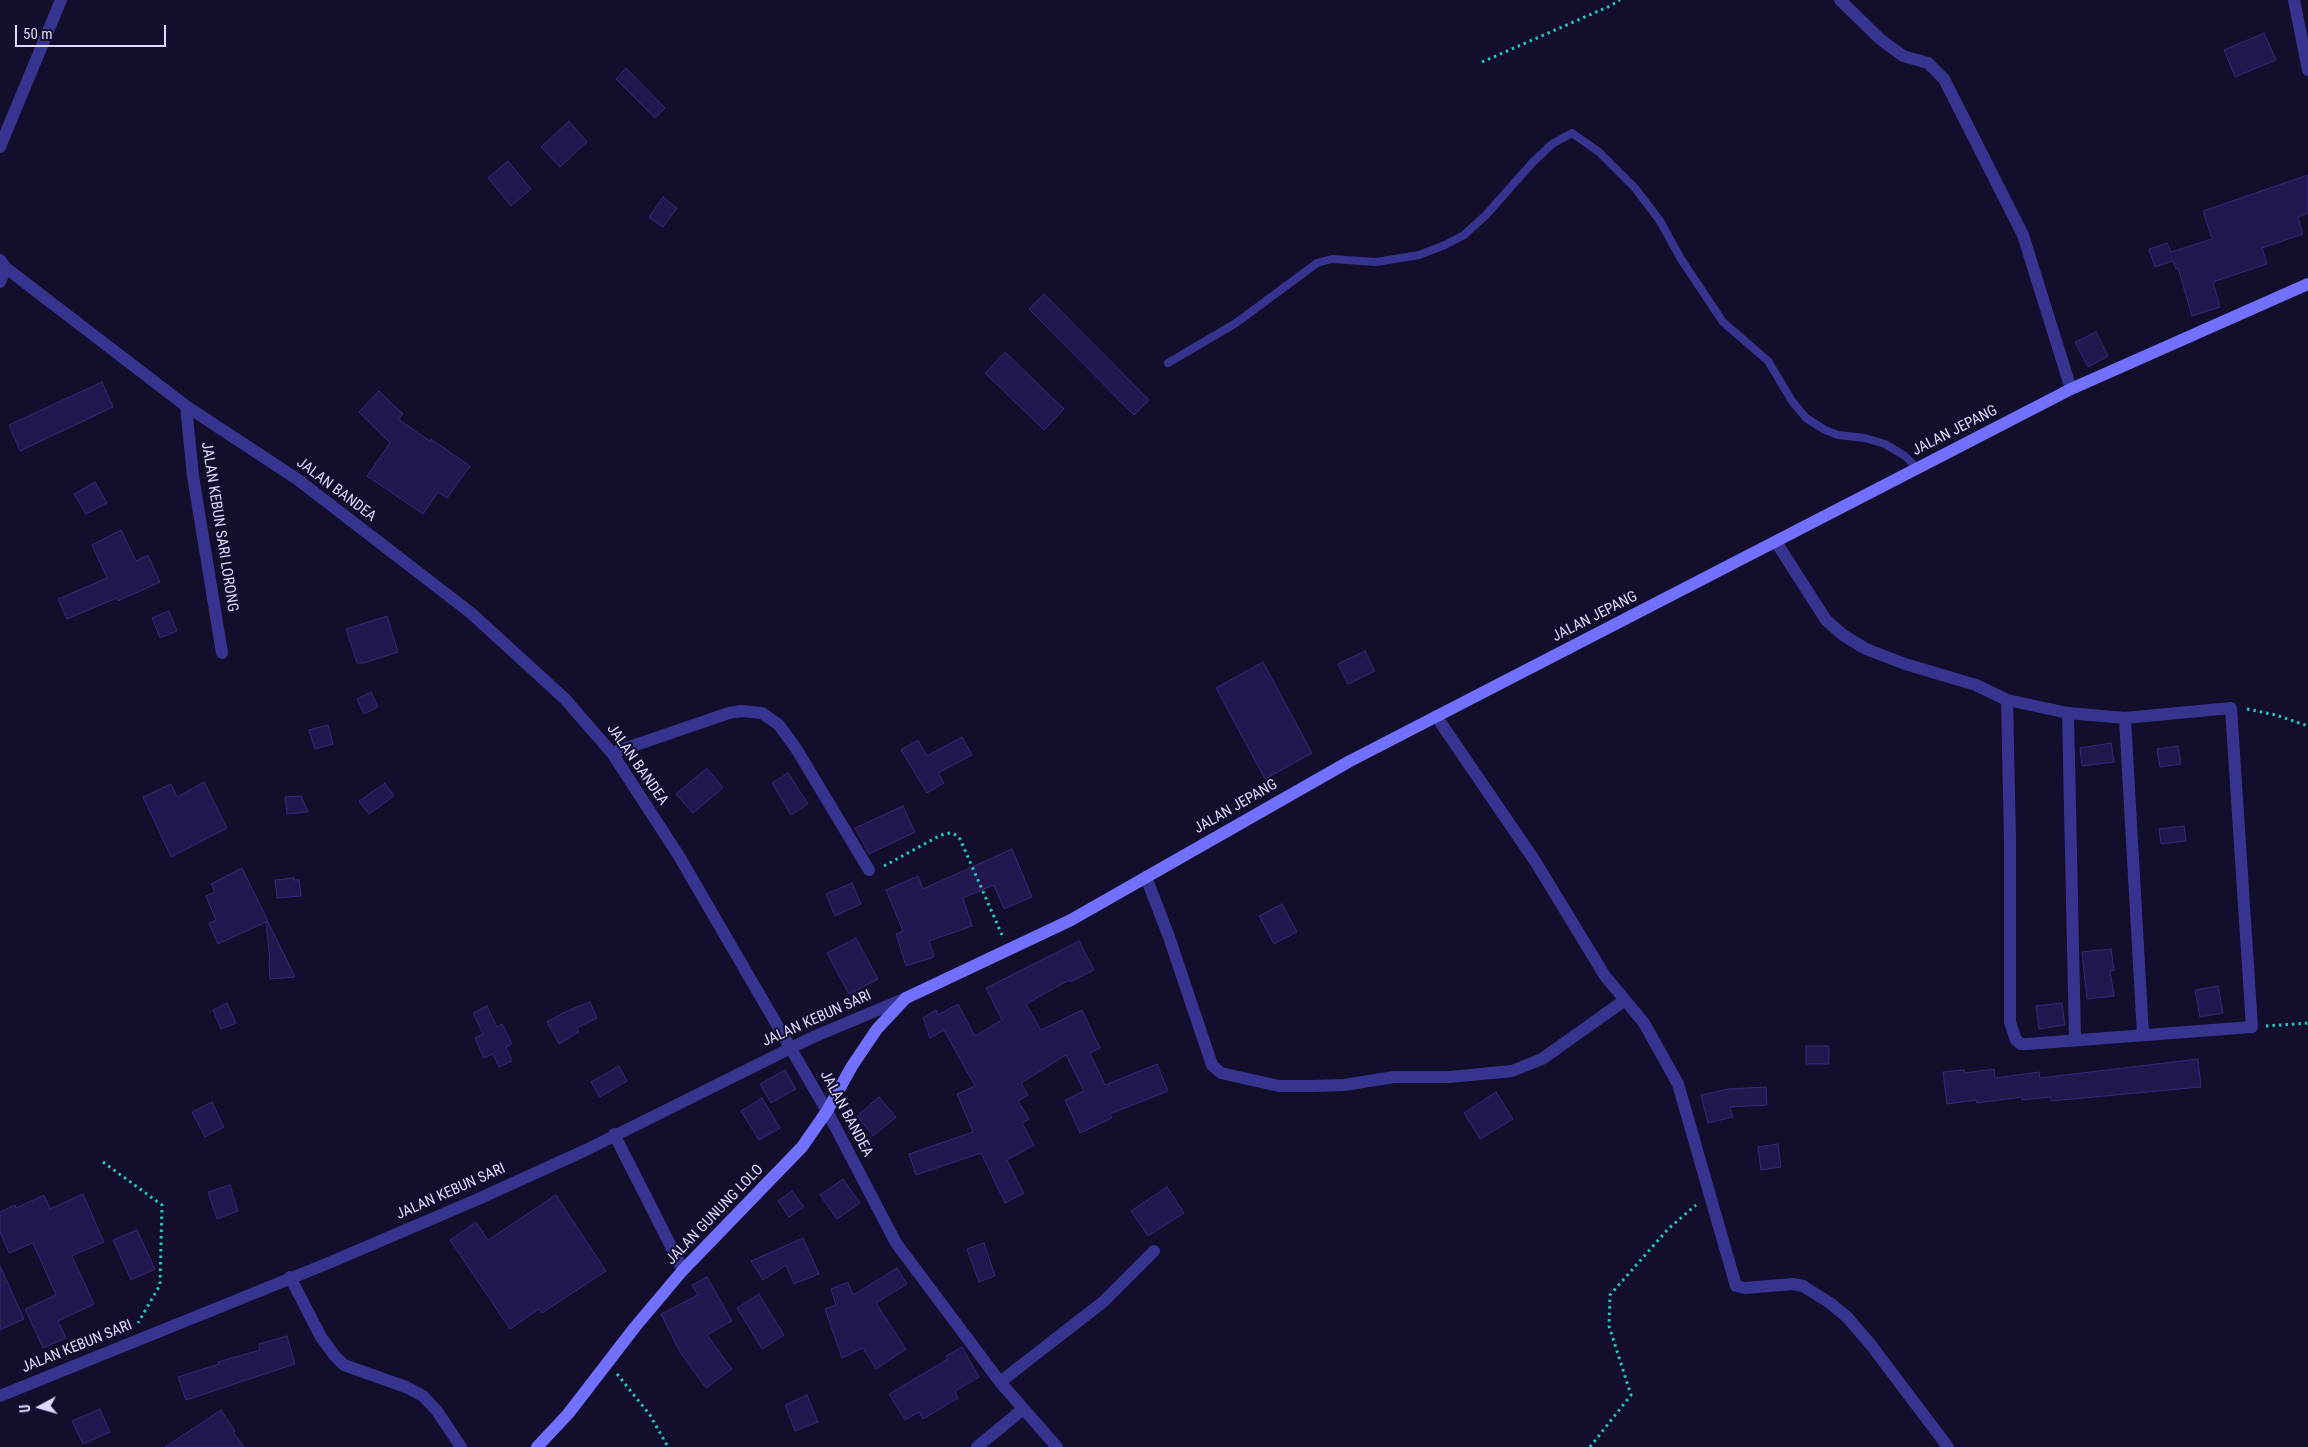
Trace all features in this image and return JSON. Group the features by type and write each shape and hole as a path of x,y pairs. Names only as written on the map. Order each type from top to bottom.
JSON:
{"street":[{"path":"0,147 61,0"},
{"path":"1840,0 1880,39 1903,56 1928,64 1944,80 2023,235 2071,389"},
{"path":"2294,0 2308,70"},
{"path":"0,282 3,264"},
{"name":"JALAN BANDEA","path":"3,264 186,406 297,479 471,613 564,698 612,753 679,856 827,1111 896,1244 1022,1410 1057,1447"},
{"name":"JALAN JEPANG","path":"906,998 1070,920 1350,761 2071,389 2308,284"},
{"name":"JALAN KEBUN SARI LORONG","path":"186,406 193,476 222,653"},
{"path":"1776,542 1822,613 1842,635 1866,649 1905,664 1976,685 2007,700 2068,713 2125,718 2231,708 2252,1027 2021,1044 2016,1040 2012,1031 2007,700"},
{"path":"612,753 729,713 762,713 779,725 797,750 869,870"},
{"path":"2068,713 2075,1040"},
{"path":"1436,716 1535,861 1605,976 1644,1023 1678,1084 1711,1192 1736,1286 1745,1288 1803,1286 1848,1317 1948,1447"},
{"path":"2125,718 2144,1036"},
{"path":"1146,877 1169,937 1212,1065 1221,1073 1248,1080 1279,1086 1313,1086 1358,1083 1394,1077 1450,1077 1512,1071 1542,1059 1625,1000"},
{"name":"JALAN KEBUN SARI","path":"0,1396 476,1200 586,1150 614,1134 791,1048 906,998"},
{"name":"JALAN GUNUNG LOLO","path":"537,1447 568,1414 683,1270 802,1147 827,1111 877,1029 906,998"},
{"path":"614,1134 683,1270"},
{"path":"1000,1382 1103,1302 1154,1251"},
{"path":"290,1277 321,1337 344,1365 406,1387 423,1396 437,1411 462,1447"},
{"path":"977,1447 1022,1410"}],"lane":[{"path":"1168,363 1236,323 1317,263 1332,259 1376,262 1419,255 1464,235 1552,144 1572,133 1599,152 1635,188 1660,221 1681,259 1723,322 1768,361 1792,401 1806,418 1825,430 1838,435 1865,438 1885,444 1905,456 1918,468"}],"path":[{"path":"1482,62 1620,0"},
{"path":"2231,708 2276,715 2308,726"},
{"path":"869,870 878,869 941,835 950,832 956,835 960,838 1008,950"},
{"path":"2252,1027 2308,1023"},
{"path":"102,1162 162,1205 160,1285 126,1345"},
{"path":"1590,1447 1631,1395 1609,1326 1610,1295 1668,1229 1711,1192"},
{"path":"608,1364 637,1397 668,1447"}],"building":[{"path":"2264,33 2276,60 2235,77 2224,50"},
{"path":"626,68 665,108 655,118 616,79"},
{"path":"569,121 587,142 560,167 541,147"},
{"path":"508,161 531,189 511,206 488,178"},
{"path":"2308,175 2308,213 2298,217 2303,234 2262,248 2267,264 2213,282 2220,307 2192,316 2178,268 2176,269 2173,261 2155,267 2149,249 2167,243 2171,252 2212,239 2203,211"},
{"path":"663,197 677,208 663,227 649,217"},
{"path":"1044,294 1149,400 1134,415 1029,309"},
{"path":"2096,332 2108,356 2088,367 2075,342"},
{"path":"1005,352 1064,409 1044,430 985,373"},
{"path":"102,382 113,407 20,451 9,425"},
{"path":"379,391 403,414 398,419 470,466 447,498 438,492 423,514 367,476 390,443 359,412"},
{"path":"95,482 107,503 86,514 74,494"},
{"path":"121,530 136,561 148,555 160,582 118,601 117,598 67,619 58,599 107,578 92,545"},
{"path":"169,611 177,631 160,638 152,618"},
{"path":"387,616 398,652 364,663 357,663 346,629"},
{"path":"1365,651 1375,671 1348,684 1338,664"},
{"path":"1263,662 1312,753 1265,779 1216,688"},
{"path":"371,692 378,707 364,714 357,699"},
{"path":"328,725 333,744 315,749 309,730"},
{"path":"962,737 972,755 938,773 944,783 927,793 901,750 918,740 927,756"},
{"path":"2111,743 2114,762 2082,766 2080,748"},
{"path":"2178,746 2181,764 2160,767 2157,749"},
{"path":"707,768 723,788 693,813 676,794"},
{"path":"788,773 808,804 791,815 772,783"},
{"path":"204,782 227,828 171,857 143,797 171,784 177,797"},
{"path":"385,783 394,796 369,814 359,801"},
{"path":"301,796 308,812 287,814 285,797"},
{"path":"903,806 915,832 869,854 855,828"},
{"path":"2184,826 2186,841 2161,844 2159,829"},
{"path":"1012,849 1032,897 1004,909 994,885 963,898 972,926 929,941 934,957 906,966 896,934 903,931 886,890 918,876 923,889"},
{"path":"242,868 268,921 218,944 209,923 216,920 206,896 215,892 211,884"},
{"path":"294,878 294,880 299,880 301,896 277,898 275,880"},
{"path":"852,883 861,904 835,916 826,894"},
{"path":"1282,904 1297,932 1274,944 1259,916"},
{"path":"268,922 295,977 270,979 266,923"},
{"path":"856,938 878,979 849,994 827,953"},
{"path":"1079,941 1094,970 1070,982 1069,980 1026,1004 1041,1030 1082,1010 1100,1048 1090,1053 1105,1085 1157,1064 1168,1091 1110,1114 1112,1118 1080,1133 1065,1100 1084,1091 1066,1055 1021,1083 1028,1095 1018,1101 1029,1119 1022,1123 1034,1145 1007,1160 1024,1193 1005,1203 981,1153 916,1175 909,1154 973,1132 957,1094 975,1086 944,1030 930,1038 923,1018 936,1010 938,1015 958,1004 975,1036 1002,1020 986,988"},
{"path":"2111,949 2114,970 2110,971 2114,996 2087,999 2082,952"},
{"path":"2218,986 2223,1013 2200,1017 2195,990"},
{"path":"590,1002 597,1018 577,1028 579,1032 559,1044 547,1022 567,1011"},
{"path":"227,1003 236,1023 221,1029 213,1010"},
{"path":"2062,1003 2065,1025 2039,1029 2036,1006"},
{"path":"487,1006 497,1027 502,1024 512,1044 506,1047 512,1061 499,1067 493,1054 484,1058 475,1038 483,1034 473,1013"},
{"path":"1806,1046 1829,1046 1829,1064 1806,1064"},
{"path":"2198,1059 2201,1087 2051,1101 2051,1097 2022,1100 2022,1097 1977,1103 1976,1100 1947,1104 1943,1072 1964,1070 1965,1073 1994,1069 1995,1078 2039,1072 2040,1078"},
{"path":"619,1066 627,1081 600,1097 591,1082"},
{"path":"785,1070 796,1089 771,1103 760,1084"},
{"path":"1766,1087 1767,1105 1730,1107 1733,1117 1708,1123 1701,1095 1728,1089"},
{"path":"1496,1092 1513,1119 1480,1139 1464,1113"},
{"path":"879,1097 896,1117 873,1136 857,1116"},
{"path":"762,1098 780,1128 759,1140 741,1111"},
{"path":"212,1102 224,1127 205,1137 192,1112"},
{"path":"1778,1144 1781,1167 1761,1170 1758,1147"},
{"path":"843,1179 860,1203 837,1219 820,1195"},
{"path":"230,1185 238,1211 217,1219 208,1192"},
{"path":"1167,1187 1184,1213 1148,1236 1131,1211"},
{"path":"792,1191 804,1207 789,1217 778,1201"},
{"path":"83,1194 104,1242 72,1256 94,1304 58,1321 66,1338 43,1348 25,1309 56,1295 33,1243 9,1253 0,1232 0,1212 15,1205 16,1208 44,1195 50,1209"},
{"path":"556,1195 606,1271 542,1313 539,1309 510,1329 450,1240 476,1222 488,1240"},
{"path":"137,1230 155,1269 131,1280 113,1240"},
{"path":"803,1238 819,1274 794,1284 786,1265 763,1280 751,1261"},
{"path":"984,1243 995,1276 979,1282 967,1249"},
{"path":"0,1266 24,1319 0,1330"},
{"path":"897,1268 907,1284 876,1303 906,1349 876,1369 863,1348 842,1358 825,1309 836,1305 831,1289 848,1282 853,1295"},
{"path":"707,1277 732,1321 707,1335 732,1369 706,1388 680,1352 661,1314 698,1295 692,1285"},
{"path":"759,1294 784,1335 762,1349 737,1308"},
{"path":"287,1336 295,1364 186,1400 178,1377 219,1364 218,1362 260,1350 259,1344"},
{"path":"962,1347 979,1377 955,1391 958,1398 923,1419 919,1412 905,1420 889,1394 948,1359 946,1356"},
{"path":"807,1395 818,1422 795,1431 785,1405"},
{"path":"100,1409 110,1432 83,1444 72,1421"},
{"path":"221,1410 244,1447 165,1447"}]}
